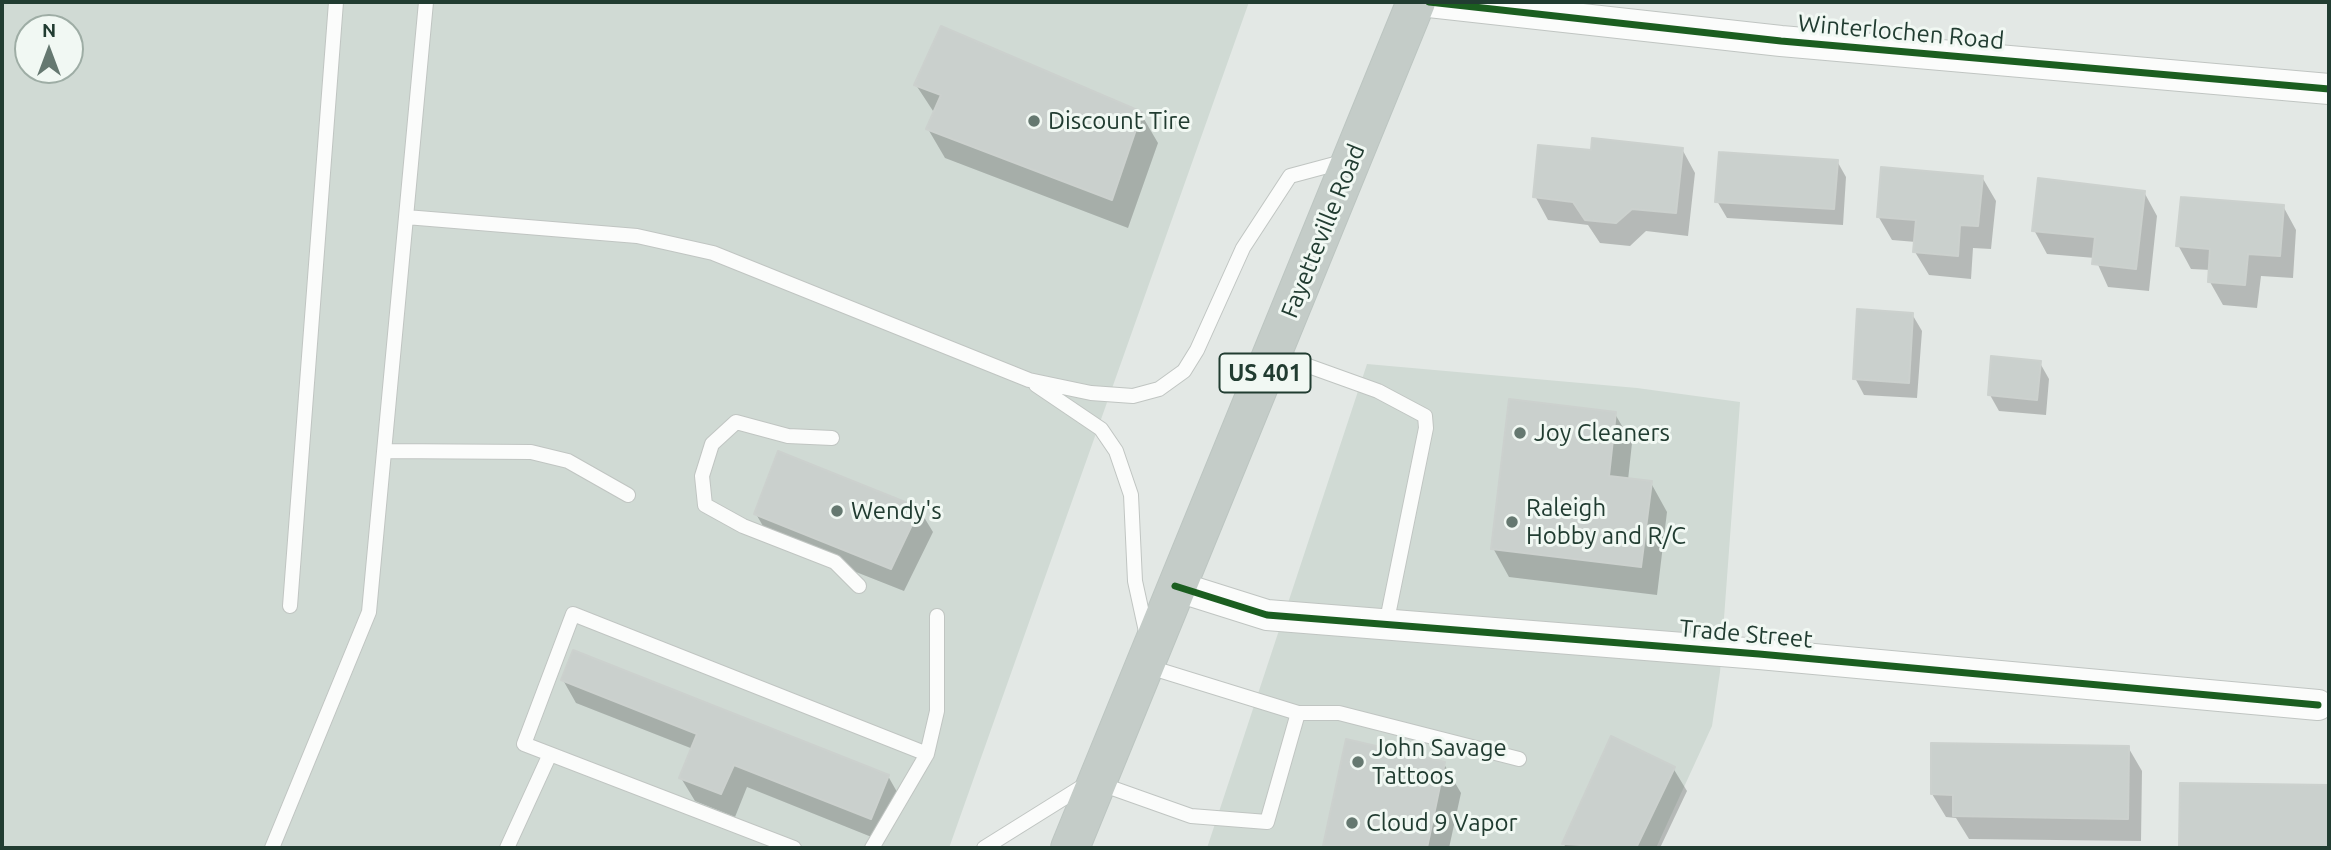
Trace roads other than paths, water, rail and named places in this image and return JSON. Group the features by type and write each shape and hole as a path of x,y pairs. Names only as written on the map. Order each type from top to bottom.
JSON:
{"highway":[{"name":"Fayetteville Road","path":"1070,848 1416,2"}],"street":[{"name":"Winterlochen Road","path":"1429,2 1781,41 2329,89"},
{"name":"Trade Street","path":"1175,586 1267,615 1759,654 2318,705"}],"lane":[{"path":"290,606 336,2"},
{"path":"272,848 369,612 426,2"},
{"path":"406,217 636,236 713,253 1029,380 1112,396 1133,396 1159,389 1184,371 1197,350 1243,248 1290,176 1352,159"},
{"path":"1273,354 1378,391 1424,416 1426,428 1386,625"},
{"path":"1029,380 1101,429 1116,451 1131,495 1135,581 1147,658 1298,713 1339,713 1520,758"},
{"path":"832,438 788,436 736,422 712,444 702,476 705,505 743,526 835,562 859,586"},
{"path":"386,451 531,452 568,461 628,495"},
{"path":"794,848 524,744 573,614 928,754"},
{"path":"872,848 928,754 937,711 937,616"},
{"path":"984,848 1099,779 1191,816 1267,822 1298,713"},
{"path":"507,848 550,754"}],"place":[{"name":"Discount Tire","path":"1034,121"},
{"name":"Joy Cleaners","path":"1520,433"},
{"name":"Wendy's","path":"837,511"},
{"name":"Raleigh Hobby and R/C","path":"1512,522"},
{"name":"John Savage Tattoos","path":"1358,762"},
{"name":"Cloud 9 Vapor","path":"1352,823"}]}
